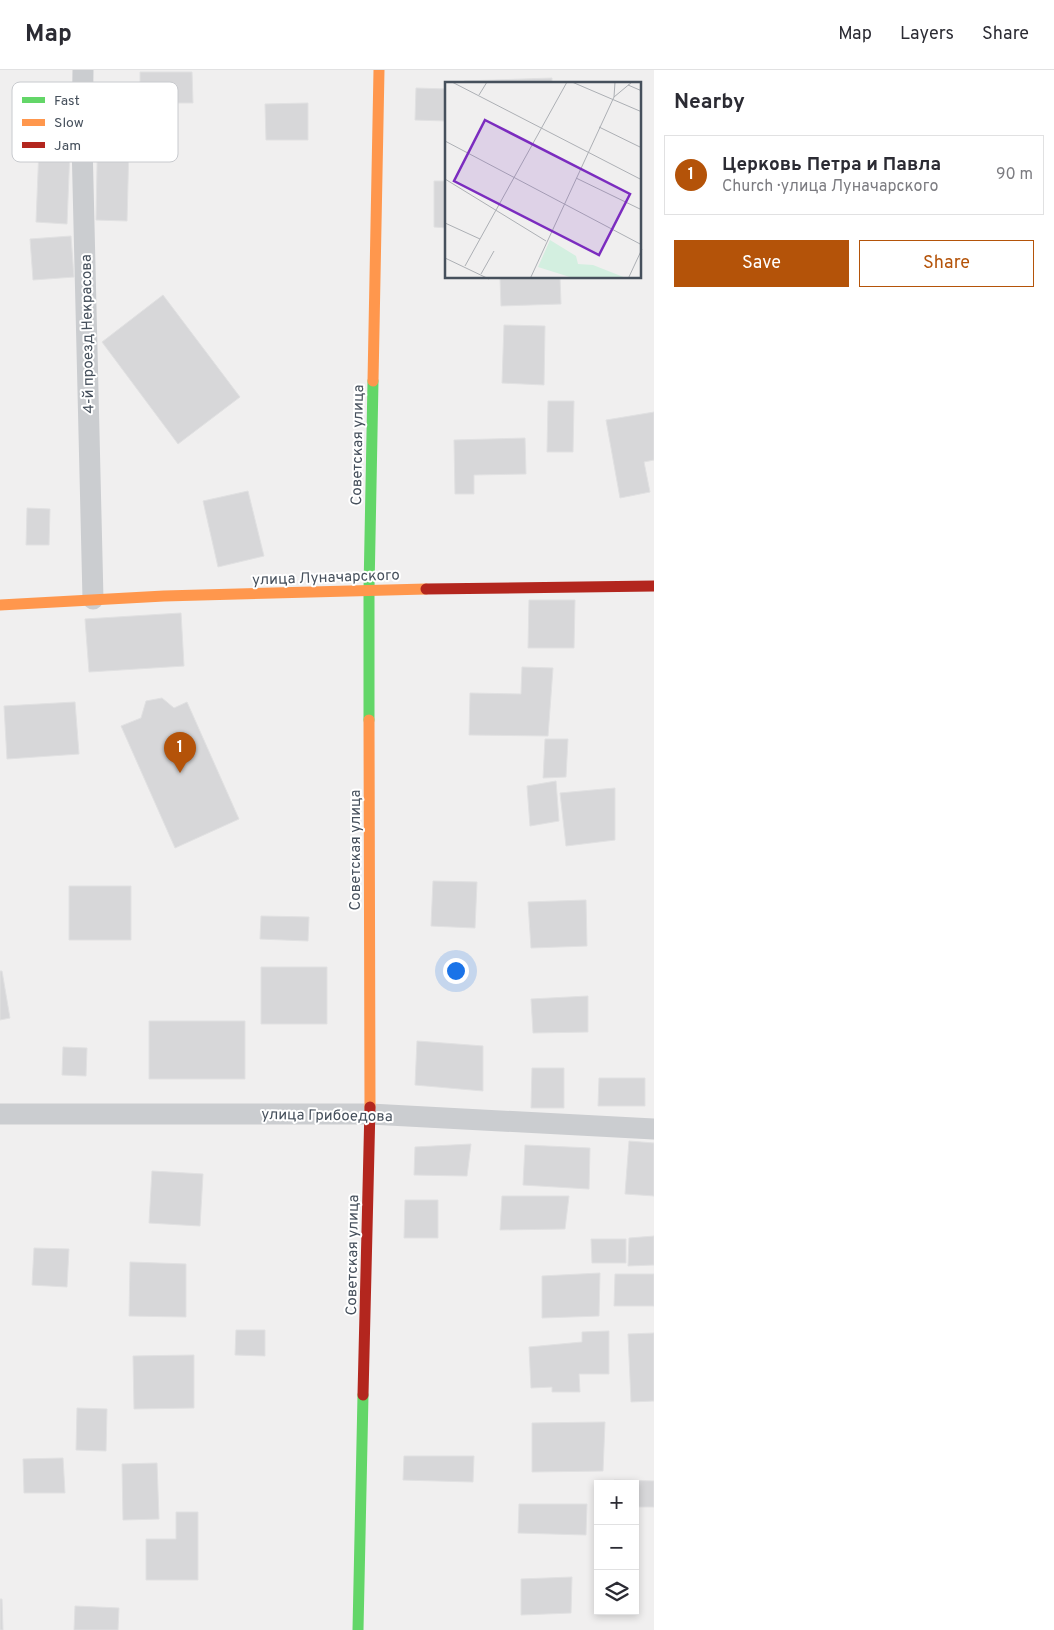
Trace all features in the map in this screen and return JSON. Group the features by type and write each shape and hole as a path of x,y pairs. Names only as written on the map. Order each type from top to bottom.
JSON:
{"street":[{"name":"Советская улица","path":"358,1630 370,1114 369,590 379,70"},
{"name":"4-й проезд Некрасова","path":"82,162 93,599"},
{"name":"улица Луначарского","path":"0,605 93,599 369,590 654,586"},
{"name":"улица Грибоедова","path":"0,1114 370,1114 654,1129"}],"building":[{"path":"140,72 192,72 193,103 178,103 178,82 140,82"},
{"path":"552,78 552,82 464,81"},
{"path":"416,88 445,89 445,121 415,120"},
{"path":"308,103 308,140 266,140 265,104"},
{"path":"38,162 69,162 67,224 36,222"},
{"path":"97,162 129,162 127,221 96,220"},
{"path":"434,181 445,181 445,228 434,227"},
{"path":"71,236 74,277 33,280 30,239"},
{"path":"500,279 560,279 561,304 501,306"},
{"path":"163,295 240,397 178,444 102,342"},
{"path":"504,325 545,326 544,385 502,383"},
{"path":"548,401 574,401 573,452 547,452"},
{"path":"654,412 654,460 644,462 650,492 620,498 606,420"},
{"path":"525,438 526,474 474,475 474,494 455,494 454,440"},
{"path":"248,491 264,556 218,567 203,501"},
{"path":"27,508 50,509 49,545 26,545"},
{"path":"529,600 575,600 574,648 528,648"},
{"path":"181,613 184,666 89,672 85,619"},
{"path":"522,667 553,668 548,736 469,735 470,693 521,694"},
{"path":"162,698 174,708 187,702 239,819 175,848 121,726 141,718 146,701"},
{"path":"75,702 79,754 7,759 4,706"},
{"path":"545,739 568,739 566,777 543,778"},
{"path":"556,781 559,821 530,826 527,786"},
{"path":"615,788 615,840 566,846 560,793"},
{"path":"433,881 477,882 475,928 431,926"},
{"path":"69,886 131,886 131,940 69,940"},
{"path":"586,900 587,946 531,948 528,902"},
{"path":"261,916 309,917 308,941 260,939"},
{"path":"261,967 327,967 327,1024 261,1024"},
{"path":"0,971 2,971 10,1018 0,1020"},
{"path":"588,996 588,1032 533,1033 531,999"},
{"path":"149,1021 245,1021 245,1079 149,1079"},
{"path":"417,1041 483,1046 483,1091 415,1085"},
{"path":"63,1047 87,1048 86,1076 62,1075"},
{"path":"532,1068 564,1068 564,1108 531,1108"},
{"path":"599,1078 645,1078 645,1106 598,1106"},
{"path":"629,1141 654,1143 654,1196 625,1194"},
{"path":"471,1144 467,1176 414,1175 415,1147"},
{"path":"525,1145 590,1148 589,1189 523,1185"},
{"path":"152,1171 203,1174 200,1226 149,1223"},
{"path":"502,1196 569,1196 565,1229 500,1230"},
{"path":"405,1200 438,1200 438,1238 404,1238"},
{"path":"654,1236 654,1265 628,1266 629,1238"},
{"path":"591,1239 626,1239 626,1263 592,1263"},
{"path":"34,1248 69,1249 67,1287 32,1285"},
{"path":"130,1262 186,1264 186,1317 129,1316"},
{"path":"600,1273 599,1316 542,1318 542,1276"},
{"path":"615,1274 654,1274 654,1306 614,1306"},
{"path":"236,1330 265,1330 265,1356 235,1355"},
{"path":"609,1331 609,1374 579,1374 580,1392 552,1392 552,1387 531,1388 529,1347 582,1342 582,1332"},
{"path":"654,1333 654,1401 631,1402 628,1334"},
{"path":"194,1355 194,1408 134,1409 133,1356"},
{"path":"77,1408 107,1409 106,1451 76,1450"},
{"path":"605,1422 603,1471 532,1472 532,1423"},
{"path":"404,1456 474,1456 473,1482 403,1480"},
{"path":"63,1458 65,1493 24,1493 23,1459"},
{"path":"157,1463 159,1519 123,1520 122,1464"},
{"path":"639,1481 654,1481 654,1507 639,1507"},
{"path":"519,1504 587,1504 586,1535 518,1533"},
{"path":"176,1512 198,1512 198,1580 146,1580 146,1539 176,1539"},
{"path":"572,1577 571,1613 521,1615 521,1579"},
{"path":"0,1599 2,1599 3,1630 0,1630"},
{"path":"75,1606 119,1608 118,1630 74,1630"}],"traffic: fast":[{"path":"369,720 369,590 373,381"},
{"path":"358,1630 363,1395"}],"traffic: slow":[{"path":"373,381 379,70"},
{"path":"0,605 164,596 426,589"},
{"path":"369,720 370,1107"}],"traffic: jam":[{"path":"426,589 654,586"},
{"path":"363,1395 370,1107"}],"place":[{"name":"Церковь Петра и Павла","path":"180,773"}]}
